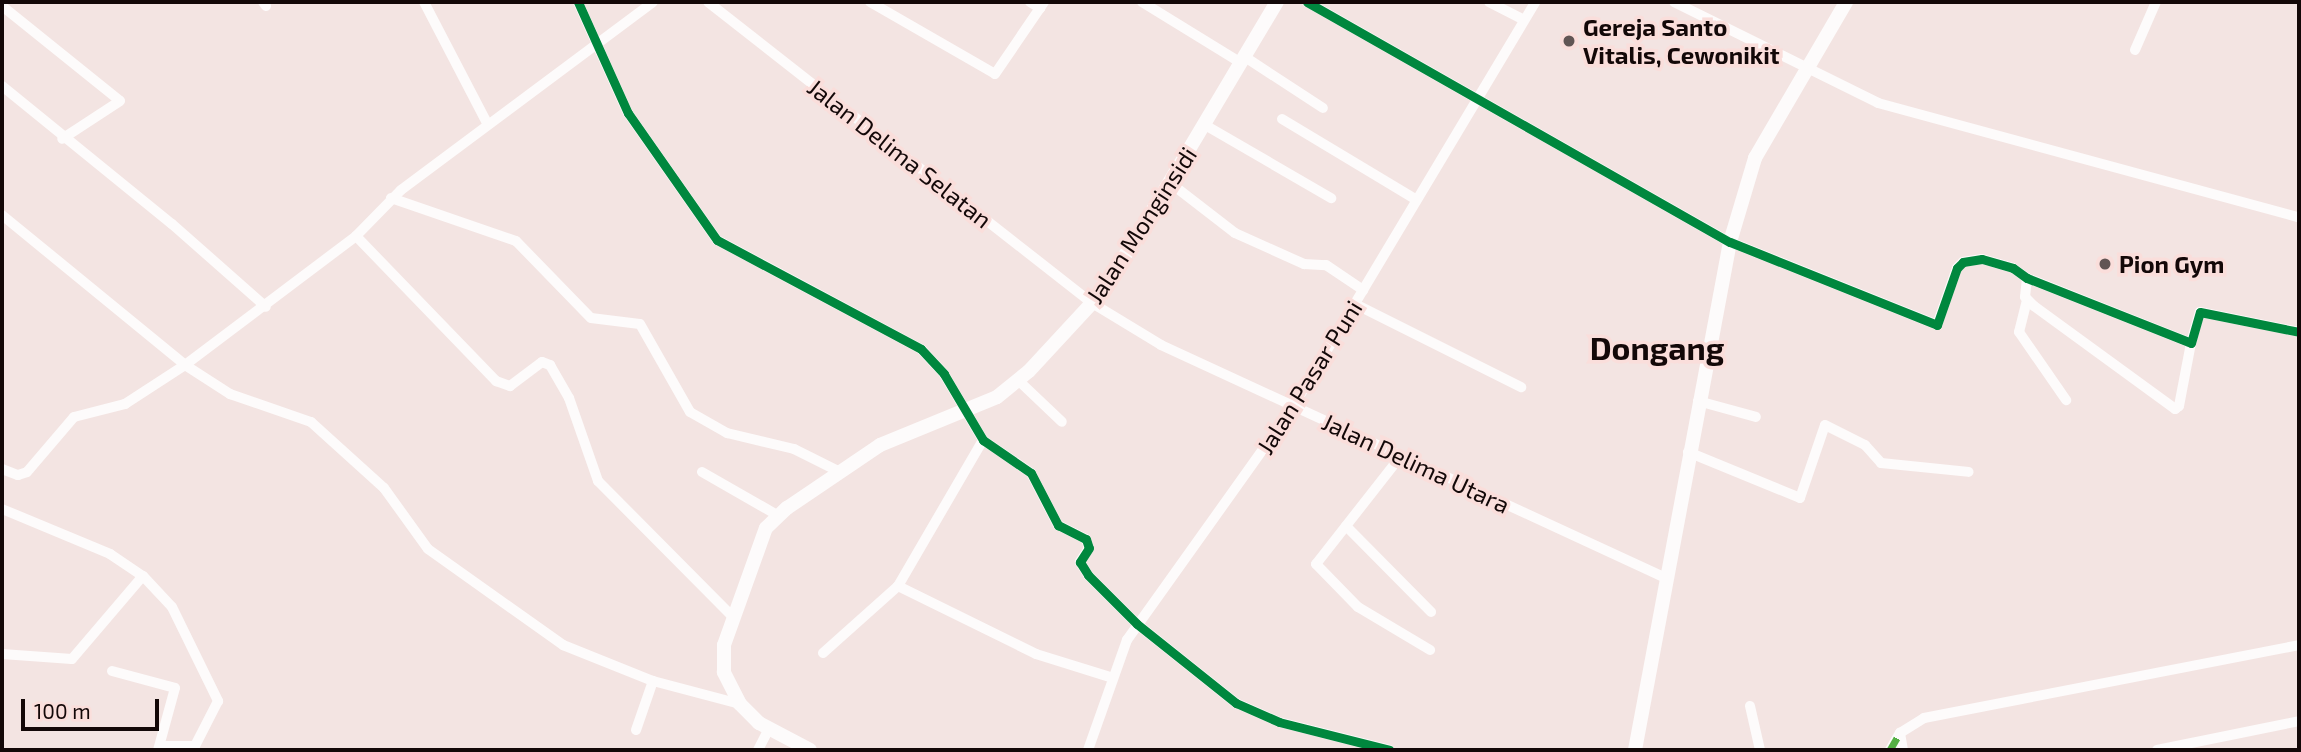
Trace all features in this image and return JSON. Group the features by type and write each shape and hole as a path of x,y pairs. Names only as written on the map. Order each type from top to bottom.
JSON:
{"street":[{"path":"424,2 487,123"},
{"path":"578,2 628,113 717,240 921,349 944,374 963,411 984,440 1031,473 1058,524 1088,544 1080,566 1137,624 1254,713 1390,750"},
{"path":"2,469 18,475 27,472 74,417 125,404 266,307 356,236 391,198 487,123 653,2"},
{"name":"Jalan Delima Selatan","path":"708,2 1092,303"},
{"path":"870,2 995,74 1038,4"},
{"path":"1142,2 1323,108"},
{"name":"Jalan Monginsidi","path":"810,750 768,730 740,704 723,659 759,542 777,515 880,445 963,411 1019,381 1092,303 1205,125 1278,2"},
{"path":"1307,2 1730,242 1937,325 1963,262 1982,259 2013,268 2027,278 2191,343"},
{"path":"1489,2 1524,20"},
{"name":"Jalan Pasar Puni","path":"1088,750 1111,677 1137,624 1184,565 1293,407 1535,2"},
{"path":"1674,2 1878,103 2299,217"},
{"path":"1635,750 1668,579 1688,452 1730,242 1755,158 1846,2"},
{"path":"2135,50 2156,2"},
{"path":"2,6 120,101 62,139"},
{"path":"2,86 62,139 172,224 266,307"},
{"path":"1282,119 1417,200"},
{"path":"1205,125 1331,198"},
{"path":"1169,182 1235,233 1304,264 1326,265 1363,290"},
{"path":"391,198 516,241 591,317 640,324 690,412 727,433 794,450 840,472"},
{"path":"2,215 185,365 230,394 311,422 384,488 428,549 563,645 653,681 740,704"},
{"path":"356,236 496,381 510,386 542,362 550,365 569,398 598,481 736,619"},
{"path":"2027,278 2027,300 2019,332 2066,400"},
{"path":"2027,300 2175,409 2179,406 2200,312 2299,332"},
{"name":"Jalan Delima Utara","path":"1092,303 1161,345 1668,579"},
{"path":"1355,304 1521,387"},
{"path":"1019,381 1062,422"},
{"path":"1698,401 1756,416"},
{"path":"1688,452 1800,498 1825,425 1865,445 1881,463 1969,472"},
{"path":"823,653 898,586 984,440"},
{"path":"1400,457 1317,565 1358,607 1430,650"},
{"path":"702,472 777,515"},
{"path":"2,509 65,533 144,576 172,607 218,697 195,746 159,748 174,685 112,671"},
{"path":"1346,526 1431,612"},
{"path":"2,654 72,659 144,576"},
{"path":"898,586 1036,654 1111,677"},
{"path":"1890,750 1900,733 1924,718 2299,645"},
{"path":"636,730 653,681"},
{"path":"1749,706 1760,750"},
{"path":"2157,750 2299,721"},
{"path":"758,750 768,730"},
{"path":"1900,733 1903,750"}],"marked path":[{"path":"1890,750 1900,733"}],"cycle path":[{"path":"578,2 628,113 717,240 921,349 944,374 983,440 1031,473 1058,525 1086,539 1089,548 1080,562 1088,575 1137,624 1236,703 1279,722 1390,750"},
{"path":"1307,2 1730,242 1937,325 1957,268 1963,262 1982,259 2013,268 2027,278 2191,343 2200,312 2299,332"}],"place":[{"name":"Gereja Santo Vitalis, Cewonikit","path":"1569,41"},
{"name":"Pion Gym","path":"2105,264"}],"district":[{"name":"Dongang","path":"1657,347"}]}
